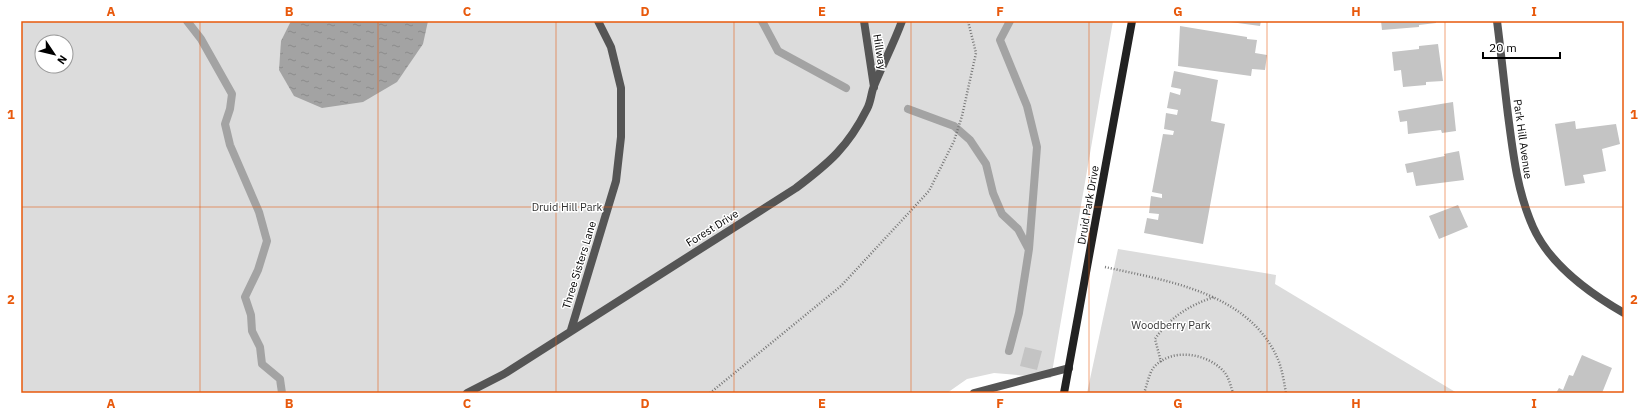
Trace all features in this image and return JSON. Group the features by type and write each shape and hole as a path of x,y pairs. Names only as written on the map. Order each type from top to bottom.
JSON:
{"main road":[{"name":"Druid Park Drive","path":"1064,393 1132,21"}],"street":[{"name":"Three Sisters Lane","path":"571,330 616,181 622,137 621,88 611,47 598,21"},
{"name":"Hillway","path":"864,21 874,87"},
{"name":"Forest Drive","path":"467,393 504,374 796,188 830,162 851,138 868,108 874,87 895,41 902,21"},
{"name":"Park Hill Avenue","path":"1497,21 1515,169 1524,203 1533,228 1547,250 1566,271 1591,293 1624,313"},
{"path":"974,393 1069,368"}],"path":[{"path":"710,393 841,286 929,191 954,141 962,116 976,53 968,21"},
{"path":"1088,264 1170,282 1215,297 1254,324 1266,338 1278,358 1286,393"},
{"path":"1161,362 1155,339 1162,328 1183,310 1215,297"},
{"path":"1144,393 1154,368 1166,358 1188,354 1212,361 1226,374 1233,393"}],"green space":[{"name":"Druid Hill Park","path":"21,21 1113,21 1051,378 994,373 967,379 947,393 21,393"},
{"name":"Woodberry Park","path":"1118,249 1276,275 1275,284 1457,393 1087,393"}],"water":[{"path":"291,21 428,21 423,44 397,82 363,102 322,108 294,96 279,70 281,41"}],"building":[{"path":"1223,21 1261,21 1260,26"},
{"path":"1381,21 1436,21 1436,23 1419,25 1419,27 1382,30"},
{"path":"1180,26 1257,40 1255,53 1267,55 1265,70 1252,69 1251,76 1178,66"},
{"path":"1438,44 1443,81 1426,82 1426,85 1403,87 1401,70 1394,71 1392,52 1419,49 1419,46"},
{"path":"1174,71 1218,80 1211,121 1225,124 1203,244 1144,233 1147,218 1158,220 1159,214 1149,213 1151,196 1162,198 1162,194 1152,192 1163,134 1173,135 1174,131 1164,129 1166,113 1177,115 1178,110 1167,108 1170,92 1180,95 1181,89 1171,87"},
{"path":"1453,102 1456,131 1442,133 1441,130 1408,134 1407,121 1400,122 1398,111"},
{"path":"1575,121 1576,129 1616,124 1620,144 1602,149 1606,171 1583,175 1585,183 1565,186 1555,124"},
{"path":"1459,151 1464,180 1416,186 1413,172 1407,173 1405,164 1445,156 1444,154"},
{"path":"1458,205 1468,227 1439,239 1429,216"},
{"path":"1025,347 1042,351 1037,370 1020,366"},
{"path":"1582,355 1612,368 1602,393 1556,393 1559,388 1563,390 1569,375 1573,376"}],"waterway":[{"path":"187,21 201,39 232,94 230,109 225,124 230,145 259,212 267,241 258,270 245,297 251,315 252,331 260,347 262,364 280,379 282,393"},
{"path":"762,21 778,51 846,88"},
{"path":"1009,351 1019,313 1029,249 1037,147 1027,106 1000,40 1010,21"},
{"path":"908,109 954,126 970,140 986,164 993,193 1002,214 1018,229 1028,248"}]}
